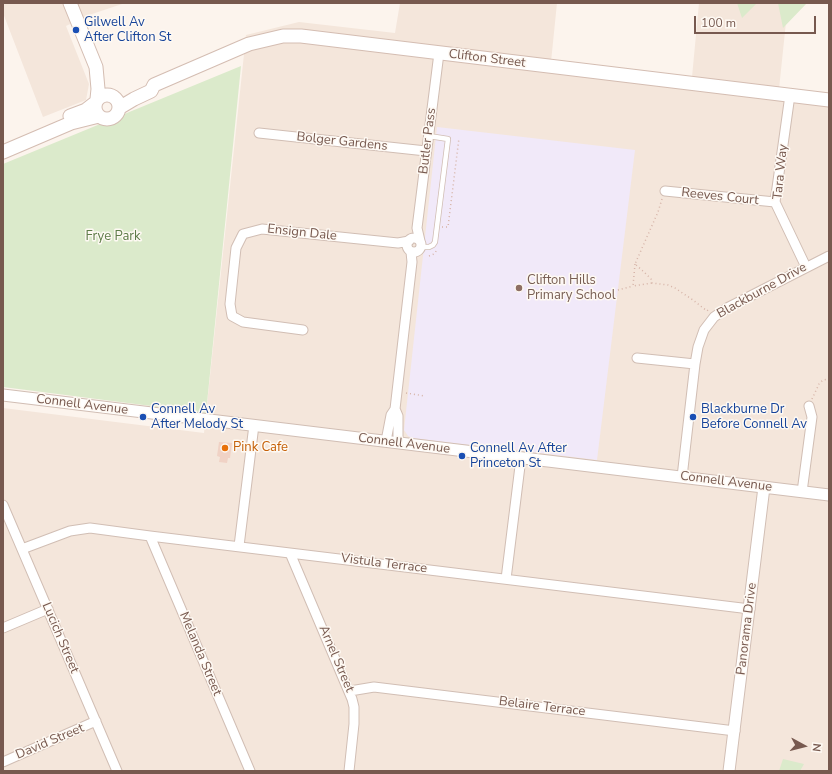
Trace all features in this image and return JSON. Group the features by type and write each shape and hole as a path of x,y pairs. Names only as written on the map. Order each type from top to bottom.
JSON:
{"main road":[{"path":"70,3 96,67 98,89 118,112 113,117 106,119 99,116 95,110 107,101"},
{"name":"Clifton Street","path":"3,146 59,120 148,84 154,86 249,44 283,36 301,36 829,100"},
{"path":"3,152 71,123 99,116"}],"street":[{"name":"Butler Pass","path":"386,441 391,415 395,409 439,53"},
{"name":"Tara Way","path":"790,96 776,202 806,267"},
{"name":"Bolger Gardens","path":"258,133 426,151"},
{"name":"Reeves Court","path":"665,191 776,202"},
{"name":"Ensign Dale","path":"303,330 243,322 232,316 230,304 236,248 243,234 262,229 398,243 414,246"},
{"name":"Blackburne Drive","path":"682,477 695,364 698,347 704,330 714,317 727,308 829,256"},
{"path":"637,358 695,364"},
{"name":"Connell Avenue","path":"3,395 829,495"},
{"path":"802,492 812,417 809,406"},
{"name":"Butler Pass","path":"395,409 398,416 398,443"},
{"path":"239,546 254,425"},
{"path":"506,579 521,458"},
{"name":"Panorama Drive","path":"729,771 764,487"},
{"name":"Lucich Street","path":"3,505 117,771"},
{"name":"Vistula Terrace","path":"22,549 70,531 90,528 750,609"},
{"name":"Melanda Street","path":"150,536 250,771"},
{"name":"Arnel Street","path":"290,553 350,691 355,715 349,771"},
{"path":"3,628 48,610"},
{"name":"Belaire Terrace","path":"350,691 374,687 735,731"},
{"name":"David Street","path":"3,762 96,721"}],"lane":[{"path":"414,246 428,247 433,245 435,242 448,139 429,136"}],"path":[{"path":"441,227 448,227 459,138"},
{"path":"633,286 635,264 658,212 661,201"},
{"path":"429,256 434,254 438,248"},
{"path":"635,264 651,279 652,283"},
{"path":"614,291 652,283 668,285 693,300 707,311 708,309 711,311"},
{"path":"813,396 822,381 829,379"},
{"path":"406,394 425,396"}],"shaded area":[{"path":"3,3 125,3 89,15 66,26 89,84 86,100 43,117 3,13"},
{"path":"400,3 557,3 551,62 692,77 699,3 788,3 779,89 829,95 829,771 3,771 3,408 204,433 246,35 299,22 395,33"},
{"name":"Clifton Hills Primary School","path":"437,127 635,150 597,460 524,451 505,447 478,446 412,438 408,436 404,430"}],"green space":[{"path":"737,3 757,3 742,18"},
{"path":"778,3 807,3 783,28"},
{"name":"Frye Park","path":"241,66 206,413 3,387 3,164"},
{"path":"783,759 804,764 800,771 779,771"}],"building":[{"name":"Pink Cafe","path":"219,442 232,443 230,458 228,458 227,463 219,462 220,457 217,456"}],"place":[{"name":"Gilwell Av After Clifton St","path":"76,30"},
{"name":"Clifton Hills Primary School","path":"519,288"},
{"name":"Connell Av After Melody St","path":"143,417"},
{"name":"Blackburne Dr Before Connell Av","path":"693,417"},
{"name":"Pink Cafe","path":"225,448"},
{"name":"Connell Av After Princeton St","path":"462,456"}]}
